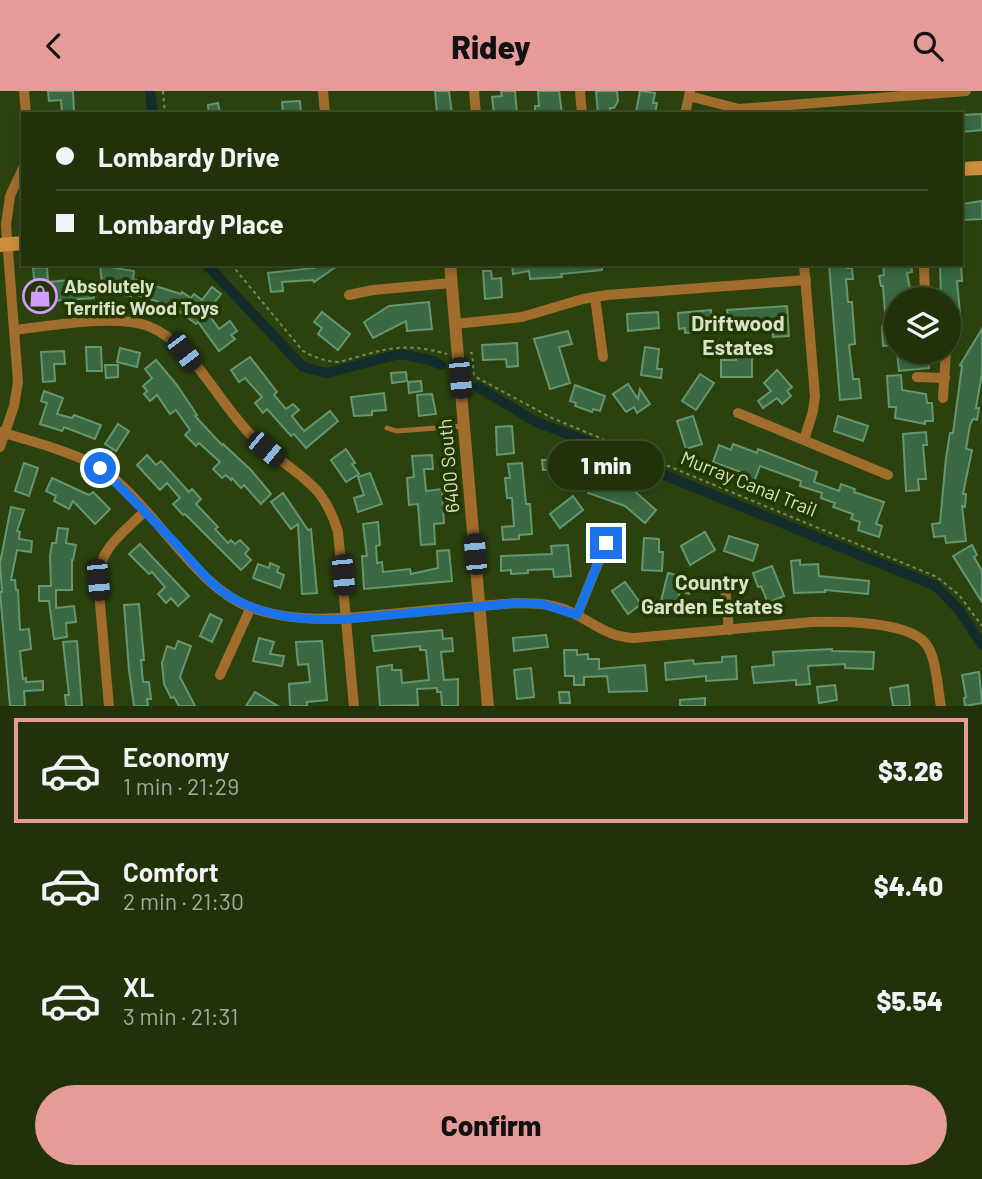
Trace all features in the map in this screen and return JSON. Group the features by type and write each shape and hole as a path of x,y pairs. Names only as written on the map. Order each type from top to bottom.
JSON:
{"main road":[{"path":"963,169 982,168"}],"street":[{"path":"24,91 26,112"},
{"path":"323,91 325,112"},
{"path":"474,91 476,112"},
{"path":"580,91 582,112"},
{"path":"685,112 689,94 733,109 831,96 966,91"},
{"path":"0,447 17,390 15,330 4,245 8,208 21,173"},
{"name":"6400 South","path":"450,266 488,706"},
{"path":"804,266 815,396 804,440"},
{"path":"924,266 925,287"},
{"path":"455,324 522,317 595,297 806,280"},
{"path":"349,295 373,290 452,283"},
{"path":"595,297 603,357"},
{"path":"15,330 121,321 149,327 177,344 240,423 266,449 308,482 329,508 340,540 354,706"},
{"path":"943,397 946,364"},
{"path":"917,377 945,378"},
{"path":"738,413 888,475"},
{"path":"2,433 100,468 145,511 217,588 251,607 286,618 347,619 517,603 542,604 577,615 608,634 621,638 840,621 877,624 910,633 922,639 929,647 941,706"},
{"path":"109,706 99,567 111,544 145,511"},
{"path":"577,615 606,543"},
{"path":"725,588 729,630"},
{"path":"220,675 251,607"}],"lane":[{"path":"387,428 396,431 464,426"}],"path":[{"path":"163,91 165,112"},
{"path":"233,266 308,354 330,362 400,346 425,348 447,354"},
{"name":"Murray Canal Trail","path":"471,353 474,376 552,418 937,577 959,595 982,626"}],"building":[{"path":"48,91 73,91 74,112 62,112 61,100 49,101"},
{"path":"435,91 449,91 452,112 437,112"},
{"path":"501,91 515,91 517,112 494,112 492,97 502,96"},
{"path":"538,91 559,91 562,112 535,112 535,106 539,106"},
{"path":"596,91 617,91 618,101 614,108 610,108 610,112 598,112"},
{"path":"640,91 655,93 653,103 657,103 655,112 636,112"},
{"path":"300,101 301,112 283,112 282,102"},
{"path":"218,103 220,112 209,112 208,105"},
{"path":"982,114 982,130 963,132 963,115"},
{"path":"982,201 982,219 963,220 963,204"},
{"path":"100,266 114,266 134,271 133,279 181,294 182,292 191,298 194,294 202,300 212,287 221,294 207,312 219,329 230,321 237,331 231,335 235,339 219,351 198,322 196,324 172,306 131,293 131,296 117,294 118,283 102,285"},
{"path":"313,266 337,266 314,282 282,282 283,291 271,292 268,273 314,268"},
{"path":"512,266 602,266 602,270 561,274 562,277 530,279 529,271 513,274"},
{"path":"829,266 852,268 853,279 846,279 848,302 852,302 855,344 849,345 853,379 859,379 861,398 840,400"},
{"path":"883,266 911,266 912,272 907,273 910,287 884,287 884,299 879,276 884,275"},
{"path":"940,266 961,266 962,281 957,281 958,287 941,287"},
{"path":"47,267 48,282 81,279 81,284 93,283 94,298 36,302 33,268"},
{"path":"483,271 491,271 492,279 501,278 502,297 485,299"},
{"path":"429,302 432,329 407,331 406,321 373,338 364,322 389,306"},
{"path":"787,306 789,336 773,337 772,322 728,325 727,310"},
{"path":"711,310 712,326 699,327 699,332 685,333 685,328 679,329 678,313"},
{"path":"322,312 350,334 338,350 318,334 322,328 314,322"},
{"path":"658,312 659,328 628,331 627,314"},
{"path":"982,329 982,373 976,408 979,408 977,420 973,419 970,425 966,449 972,450 963,494 966,494 965,507 962,506 966,541 946,543 945,536 934,537 932,524 940,523 946,458 950,433 953,433 961,363"},
{"path":"568,331 572,344 559,347 570,383 550,389 534,339"},
{"path":"517,343 518,366 507,367 506,359 483,360 482,345"},
{"path":"86,347 101,347 102,371 87,371"},
{"path":"645,347 659,349 657,369 662,369 661,378 641,375"},
{"path":"120,348 140,353 137,367 117,362"},
{"path":"64,351 65,364 54,364 55,381 43,382 41,352"},
{"path":"736,353 752,353 752,377 721,377 721,360 736,360"},
{"path":"250,357 277,392 274,395 286,409 293,404 299,410 292,416 304,431 330,411 338,421 306,448 294,434 291,436 267,409 263,413 255,403 262,397 245,378 239,382 231,370"},
{"path":"156,360 177,385 197,415 195,416 222,445 251,470 271,494 261,504 244,485 241,488 232,478 231,480 226,475 222,478 213,469 220,462 199,443 196,446 185,435 190,430 176,410 170,414 157,395 150,401 144,394 147,391 143,386 152,378 145,369"},
{"path":"898,364 928,364 929,368 899,371"},
{"path":"105,365 118,365 118,377 106,378"},
{"path":"777,370 792,387 787,391 791,396 782,404 777,398 763,408 758,401 771,391 764,383"},
{"path":"406,372 407,381 392,383 391,373"},
{"path":"700,374 714,383 696,410 682,401"},
{"path":"901,375 902,390 926,394 927,403 932,403 933,421 925,421 925,424 895,418 896,407 889,407 887,376"},
{"path":"421,381 422,391 409,393 408,382"},
{"path":"628,384 638,399 640,389 650,404 637,413 634,407 626,412 613,394"},
{"path":"575,385 605,396 600,411 593,409 592,412 575,406 576,403 570,401"},
{"path":"44,391 63,398 57,414 72,418 74,415 101,425 95,439 64,427 62,431 40,424 47,403 41,401"},
{"path":"384,393 386,410 372,411 372,415 354,416 351,397"},
{"path":"432,394 436,414 419,416 417,395"},
{"path":"693,416 702,444 686,449 677,421"},
{"path":"838,416 868,426 863,441 834,431"},
{"path":"118,424 129,431 116,451 105,444"},
{"path":"512,426 514,453 497,455 496,427"},
{"path":"926,432 927,445 923,445 926,479 918,479 919,490 906,491 903,434"},
{"path":"733,444 757,453 758,449 817,472 814,482 839,491 841,484 855,489 854,492 884,502 876,524 882,526 879,537 858,530 860,522 851,519 853,514 833,507 835,503 821,498 822,493 800,486 801,481 760,466 751,490 739,486 744,473 713,462 719,445 731,450"},
{"path":"346,449 359,474 346,482 331,460"},
{"path":"147,455 156,465 161,461 189,492 192,489 201,499 196,504 218,527 215,529 228,543 231,540 235,544 240,540 249,549 245,554 251,560 241,570 173,504 180,498 167,483 160,490 137,465"},
{"path":"432,455 433,469 424,469 426,491 442,489 444,523 434,524 435,544 421,545 418,504 409,505 407,478 414,477 412,456"},
{"path":"559,459 560,469 543,470 542,460"},
{"path":"24,463 38,468 29,496 15,491"},
{"path":"522,463 526,504 530,504 532,534 519,535 519,539 503,540 502,527 514,526 512,498 507,498 505,478 510,478 508,464"},
{"path":"370,473 382,504 358,512 354,498 364,495 358,477"},
{"path":"595,474 630,487 656,510 645,523 625,506 588,493"},
{"path":"52,478 89,495 93,492 110,509 95,524 73,501 69,509 54,501 56,496 46,491"},
{"path":"283,493 308,530 311,529 317,593 302,594 298,524 291,529 271,502"},
{"path":"573,496 583,510 560,528 550,514"},
{"path":"11,507 24,510 17,531 20,532 19,539 32,541 31,552 17,550 11,580 15,580 18,590 20,630 29,629 31,649 20,651 23,679 26,678 26,682 43,681 43,690 24,691 25,706 10,706 0,592 0,563"},
{"path":"378,522 380,545 376,546 377,563 382,562 383,572 410,569 411,574 438,568 437,551 449,550 452,581 364,589 362,556 367,556 363,524"},
{"path":"58,528 68,529 66,543 76,545 72,560 72,590 56,590 56,608 74,606 76,622 66,623 67,637 54,639 49,601 39,601 39,586 51,586 50,556 52,543 56,543"},
{"path":"705,532 715,550 690,565 681,546"},
{"path":"729,536 758,545 753,561 724,551"},
{"path":"644,538 659,539 659,552 663,552 662,571 642,570"},
{"path":"140,544 189,596 178,606 171,598 166,603 158,594 165,587 152,572 149,574 129,554"},
{"path":"568,545 571,576 554,577 553,569 511,574 511,570 501,571 501,556 552,554 551,546"},
{"path":"972,545 977,555 974,557 982,571 982,602 953,556"},
{"path":"800,560 800,565 818,564 819,576 869,581 868,594 825,590 794,593 791,561"},
{"path":"270,563 279,567 277,572 284,575 280,588 253,578 258,564 269,568"},
{"path":"772,566 784,596 768,603 753,573"},
{"path":"668,573 693,579 689,594 680,591 677,605 661,601"},
{"path":"625,582 641,604 628,614 612,591"},
{"path":"139,604 144,660 141,660 143,682 149,682 151,699 147,699 148,706 134,706 129,670 124,605"},
{"path":"210,614 222,620 212,642 200,636"},
{"path":"442,630 443,639 452,638 453,651 441,652 444,680 458,679 458,706 442,706 441,692 437,692 437,688 417,689 418,705 380,706 377,667 392,665 392,670 401,670 402,683 429,680 426,650 420,650 420,646 374,651 372,636"},
{"path":"546,635 548,647 514,651 513,638"},
{"path":"259,638 274,642 270,654 284,656 282,666 253,661"},
{"path":"77,641 82,706 66,706 65,695 69,695 63,642"},
{"path":"178,641 191,646 180,677 195,706 179,706 174,697 171,698 164,684 162,663 167,646 175,649"},
{"path":"322,641 327,700 307,702 307,706 290,706 289,684 310,682 308,664 298,665 296,642"},
{"path":"832,649 874,652 873,669 845,668 845,664 808,666 810,684 796,685 796,680 754,683 752,667 774,665 773,652"},
{"path":"564,650 577,650 577,655 588,654 588,659 599,659 599,669 645,665 647,691 609,692 607,676 584,677 584,685 574,685 574,676 565,676"},
{"path":"736,656 737,679 706,681 706,676 666,680 665,663 693,660 694,664 722,662 722,657"},
{"path":"531,668 534,697 517,699 514,670"},
{"path":"979,672 982,703 965,706 962,675"},
{"path":"835,685 837,700 819,703 817,687"},
{"path":"908,685 910,706 893,706 890,688"},
{"path":"255,692 278,706 246,706"},
{"path":"559,692 569,692 570,703 560,703"},
{"path":"705,698 705,706 680,706 680,700"}],"waterway":[{"path":"150,91 153,112"},
{"path":"208,266 303,367 327,373 400,354 441,365"},
{"path":"478,387 536,422 617,452 662,474 936,586 959,610 982,645"}],"place":[{"name":"Absolutely Terrific Wood Toys","path":"40,296"}],"district":[{"name":"Driftwood Estates","path":"738,334"},
{"name":"Country Garden Estates","path":"712,593"}],"route":[{"path":"100,468 133,497 217,588 251,607 286,618 347,619 517,603 542,604 577,615 606,543"}]}
